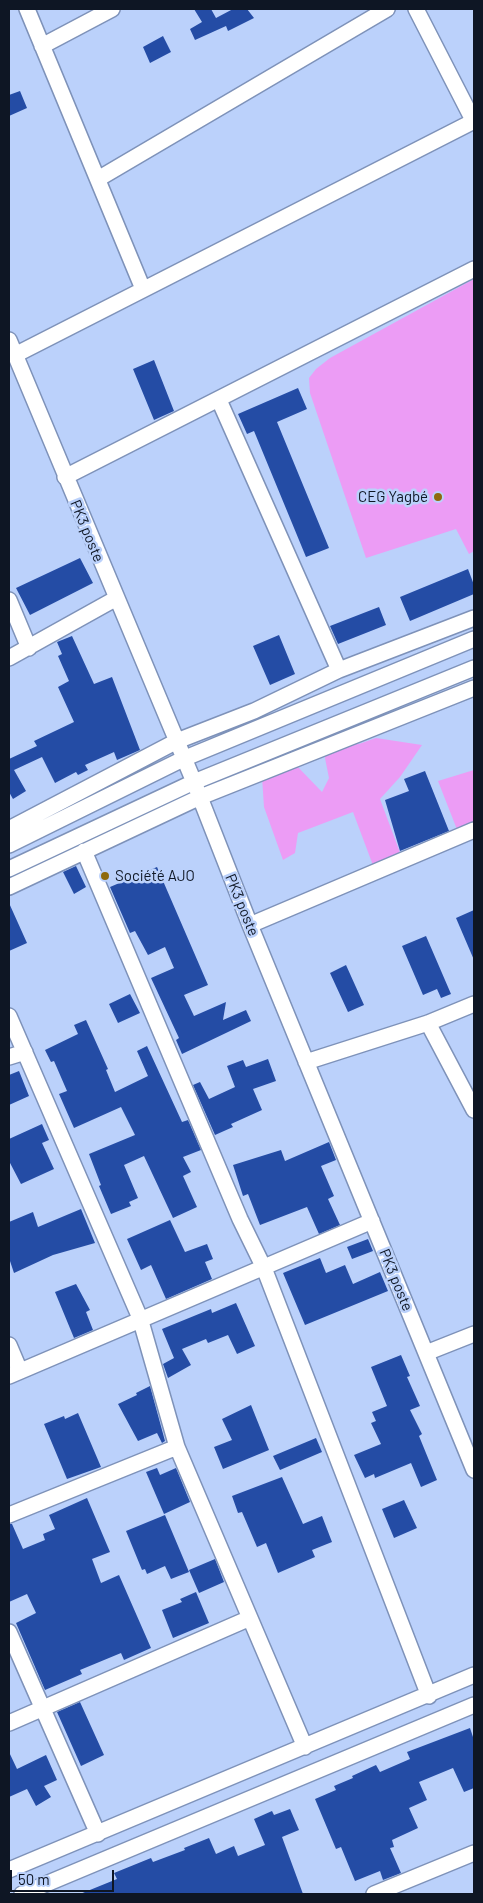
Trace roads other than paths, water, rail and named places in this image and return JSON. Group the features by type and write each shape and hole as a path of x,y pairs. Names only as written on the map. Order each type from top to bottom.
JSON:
{"street":[{"path":"27,9 143,289"},
{"path":"42,46 112,9"},
{"path":"98,179 387,9"},
{"path":"15,355 474,121 416,9"},
{"path":"65,477 474,269"},
{"name":"PK3 poste","path":"9,340 115,599 194,782 198,798 474,1470"},
{"path":"218,400 339,670"},
{"path":"9,658 115,599"},
{"path":"9,600 29,648"},
{"path":"9,829 176,741 254,711 339,670 474,618"},
{"path":"9,845 183,759 474,639"},
{"path":"9,869 194,782 474,668"},
{"path":"9,887 198,798 474,688"},
{"path":"250,925 474,830"},
{"path":"84,851 240,1219 264,1268 428,1696"},
{"path":"306,1062 428,1023 474,1004"},
{"path":"9,1016 140,1318 177,1447 305,1747"},
{"path":"428,1023 474,1110"},
{"path":"9,1057 25,1052"},
{"path":"9,1345 14,1374 140,1318 264,1268 372,1221"},
{"path":"426,1353 474,1334"},
{"path":"9,1515 177,1447"},
{"path":"9,1722 250,1618"},
{"path":"9,1632 98,1834"},
{"path":"9,1870 428,1696 474,1675"},
{"path":"22,1894 474,1706"},
{"path":"374,1894 474,1853"}],"place":[{"name":"CEG Yagbé","path":"438,497"},
{"name":"Société AJO","path":"105,876"}]}
